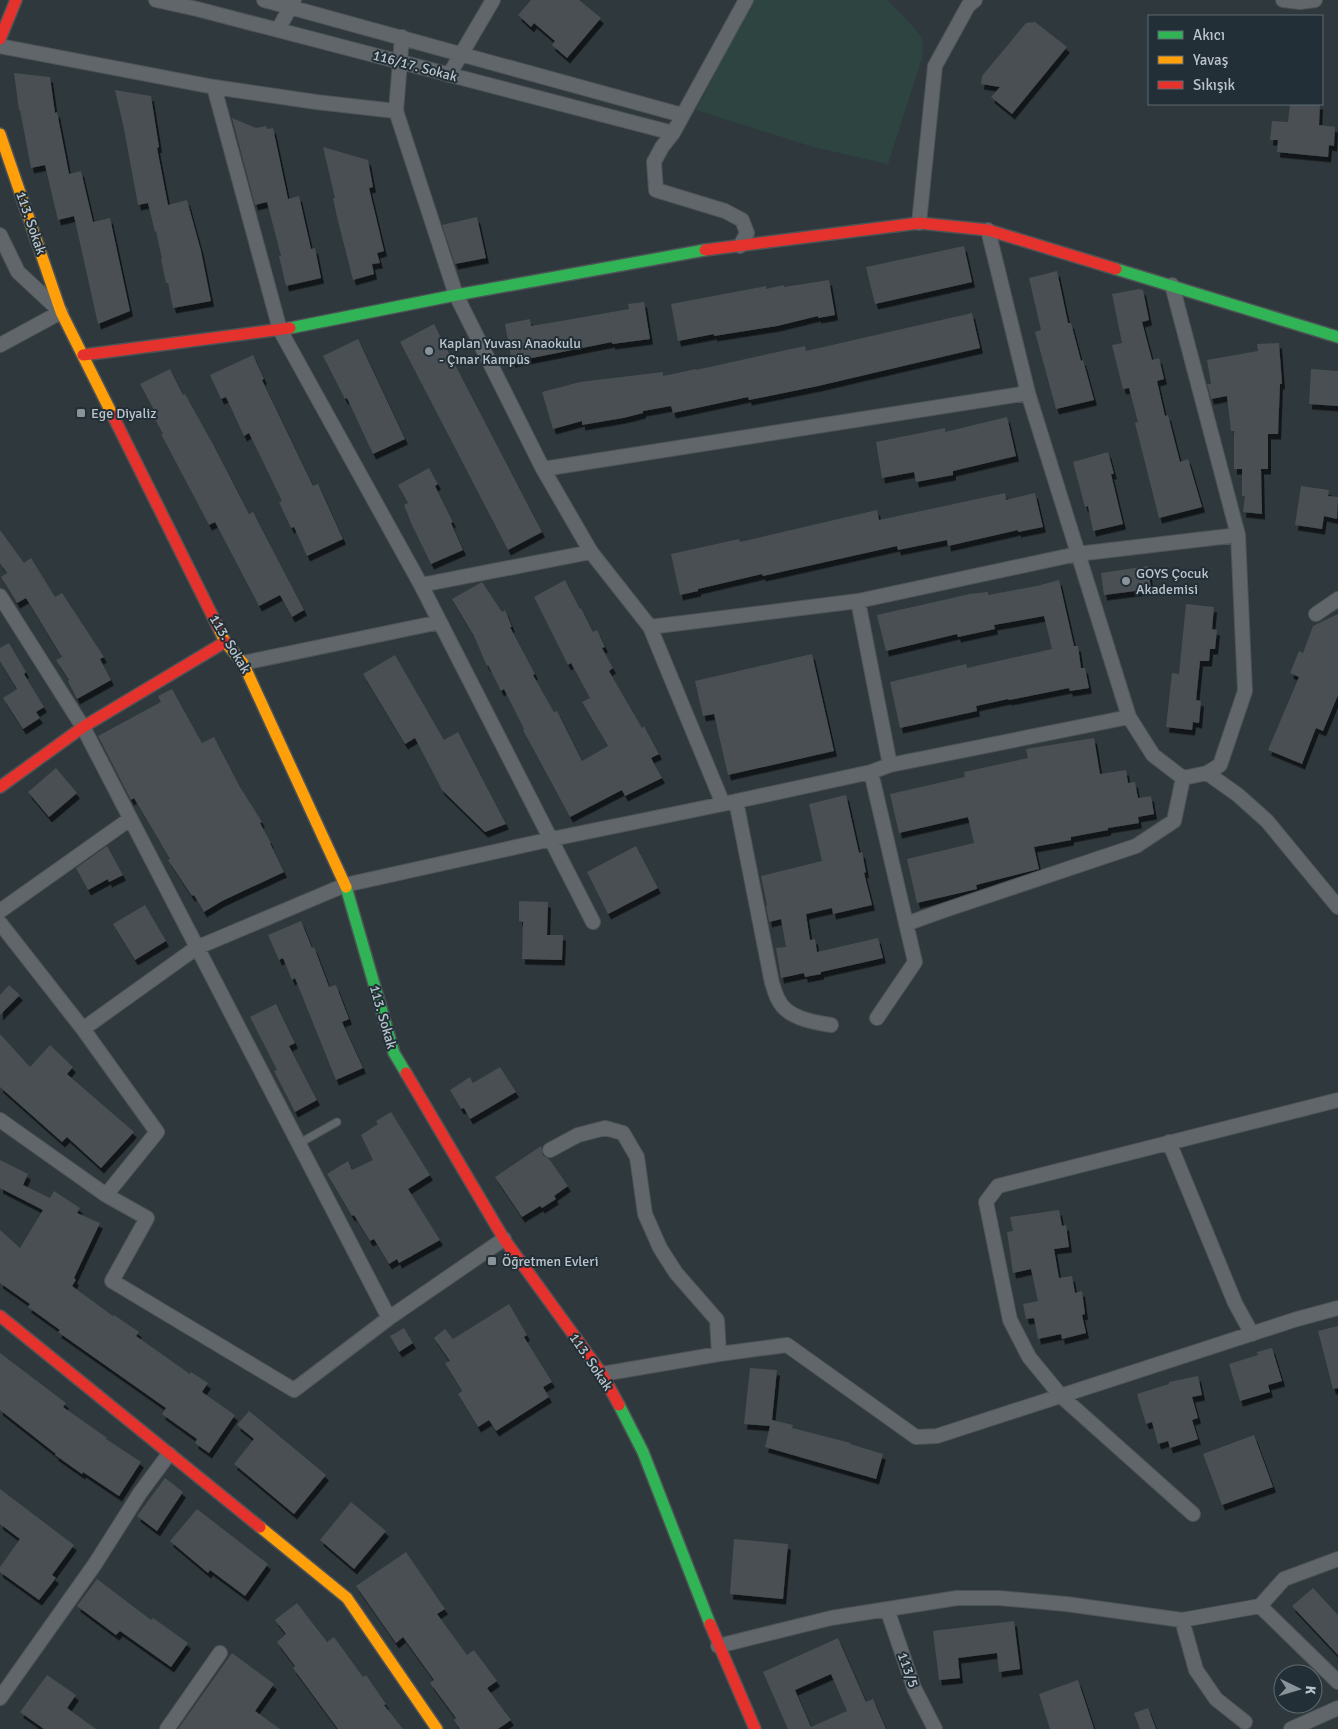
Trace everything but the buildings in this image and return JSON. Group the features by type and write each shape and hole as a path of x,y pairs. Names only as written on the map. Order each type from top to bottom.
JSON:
{"street":[{"path":"0,39 16,0"},
{"name":"116/17. Sokak","path":"156,0 673,133"},
{"name":"116/17. Sokak","path":"264,0 292,3 402,37 682,115"},
{"path":"449,75 493,0"},
{"path":"740,246 747,233 742,220 725,211 656,190 654,162 662,147 673,133 746,0"},
{"path":"919,224 935,66 968,6 975,0"},
{"path":"1283,0 1300,2 1315,0"},
{"path":"278,30 292,3"},
{"path":"402,37 396,111 456,294 544,469 591,552 650,627 729,803 772,983 778,1001 789,1012 811,1021 831,1025"},
{"path":"0,46 214,87 316,102 396,111"},
{"path":"214,87 280,330 421,585 593,922"},
{"name":"113. Sokak","path":"0,134 62,312 225,642 244,663 346,885 394,1054 504,1239 602,1374 642,1452 718,1646 754,1729"},
{"path":"82,355 280,330 456,294 688,252 919,224 988,230 1338,337"},
{"path":"988,230 1028,393 1129,717 1153,755 1183,778 1207,774 1220,764 1244,691 1238,535 1172,285"},
{"name":"113. Sokak","path":"0,235 18,272 62,312"},
{"path":"0,345 62,312"},
{"path":"544,469 1028,393"},
{"path":"650,627 858,601 1077,554 1238,535"},
{"path":"421,585 591,552"},
{"path":"0,596 83,727 388,1318"},
{"path":"1316,614 1338,599"},
{"path":"858,601 890,765"},
{"path":"244,663 440,622"},
{"path":"0,788 83,727 225,642"},
{"path":"83,1029 196,948 346,885 552,839 871,772 890,765 1129,717"},
{"path":"871,772 915,962 877,1018"},
{"path":"1207,774 1238,795 1267,821 1338,907"},
{"path":"906,924 1136,846 1174,821 1183,778"},
{"path":"0,911 130,819"},
{"path":"0,923 83,1029 157,1132 106,1195"},
{"path":"1193,1514 1060,1396 1029,1356 1010,1320 986,1202 998,1186 1338,1100"},
{"path":"0,1120 106,1195 147,1218 112,1281 294,1390 388,1318 504,1239"},
{"path":"550,1150 578,1135 605,1128 623,1133 637,1157 645,1214 660,1248 676,1273 717,1320 719,1354"},
{"path":"1169,1142 1235,1303 1252,1334"},
{"path":"602,1374 719,1354 787,1345 916,1437 937,1436 1309,1315 1338,1308"},
{"path":"0,1316 347,1598 437,1729"},
{"path":"0,1698 95,1564 140,1493 169,1454"},
{"path":"718,1646 831,1618 957,1598 999,1598 1066,1604 1182,1620 1260,1606 1284,1579 1338,1559"},
{"path":"1260,1606 1338,1682"},
{"name":"113/5","path":"887,1609 914,1688 935,1729"},
{"path":"1182,1620 1196,1670 1216,1699 1244,1722"},
{"path":"167,1729 220,1654"},
{"path":"1291,1729 1338,1708"}],"lane":[{"path":"298,1144 337,1122"}],"green space":[{"path":"752,0 888,0 918,32 922,39 922,58 888,164 813,147 696,110"}],"traffic: fast":[{"path":"290,328 456,295 705,250"},
{"path":"1116,269 1338,337"},
{"path":"346,887 394,1053 406,1073"},
{"path":"619,1405 643,1452 710,1624"}],"traffic: slow":[{"path":"0,134 61,312 113,416"},
{"path":"218,627 225,642 243,663 346,887"},
{"path":"260,1527 347,1598 437,1729"}],"traffic: jam":[{"path":"0,39 16,0"},
{"path":"705,250 919,223 988,230 1116,269"},
{"path":"83,355 290,328"},
{"path":"113,416 218,627"},
{"path":"0,787 83,727 225,642"},
{"path":"406,1073 504,1239 602,1374 619,1405"},
{"path":"0,1316 260,1527"},
{"path":"710,1624 755,1729"}],"place":[{"name":"Kaplan Yuvası Anaokulu - Çınar Kampüs","path":"429,351"},
{"name":"Ege Diyaliz","path":"81,413"},
{"name":"GOYS Çocuk Akademisi","path":"1126,581"},
{"name":"Öğretmen Evleri","path":"492,1261"}]}
